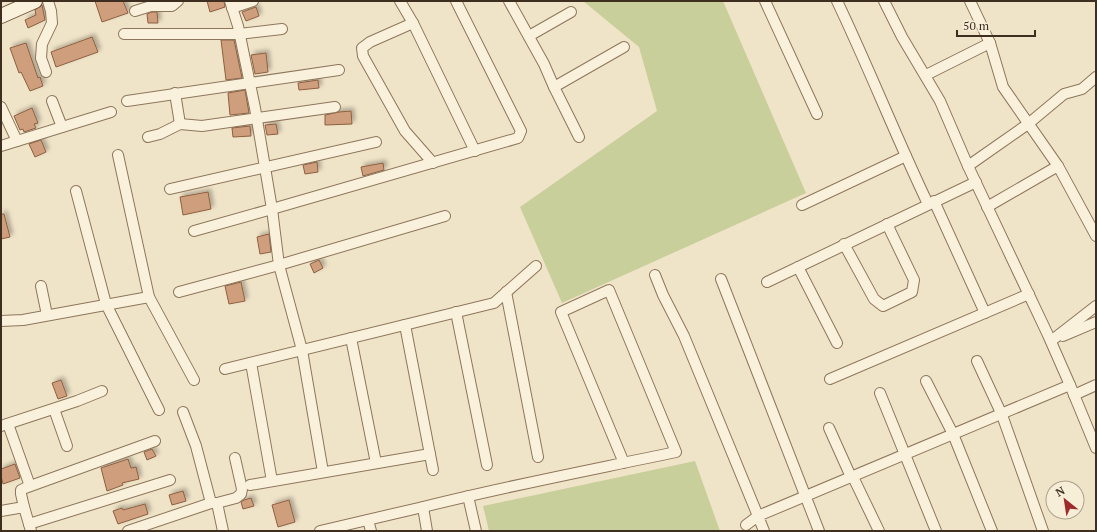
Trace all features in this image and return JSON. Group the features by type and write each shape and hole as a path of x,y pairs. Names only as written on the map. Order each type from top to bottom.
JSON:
{"street":[{"path":"1,16 35,1"},
{"path":"46,72 41,58 42,44 52,23 48,1"},
{"path":"135,11 151,6 172,6 178,1"},
{"path":"253,1 231,5 238,26 250,82 272,210 279,265 302,350 323,472"},
{"path":"400,1 413,23 475,151"},
{"path":"194,231 272,210 518,138 521,131 456,1"},
{"path":"509,1 544,64 579,137"},
{"path":"765,1 817,114"},
{"path":"837,1 864,57 906,156 931,202 985,313"},
{"path":"884,1 902,37 926,75 940,102 987,207 1051,341 1096,448"},
{"path":"970,1 990,43 1003,87 1058,166 1096,236"},
{"path":"528,36 570,12"},
{"path":"413,23 370,42 362,48 363,56 405,131 433,163"},
{"path":"124,34 239,34 282,29"},
{"path":"926,75 990,43"},
{"path":"554,87 624,47"},
{"path":"127,101 339,70"},
{"path":"968,166 1028,124 1064,94 1082,88 1096,77"},
{"path":"175,93 180,124"},
{"path":"52,101 62,127"},
{"path":"1,107 17,142"},
{"path":"148,136 160,134 180,124 202,126 335,107"},
{"path":"1,146 111,112"},
{"path":"170,189 376,142"},
{"path":"118,155 149,297 194,380"},
{"path":"802,205 906,156"},
{"path":"987,207 1058,166"},
{"path":"767,282 931,202 976,182"},
{"path":"76,191 106,304 159,410"},
{"path":"179,292 279,265 446,216"},
{"path":"844,244 874,299 883,306 892,302 912,292 914,280 888,224"},
{"path":"225,369 494,303 536,266"},
{"path":"798,267 837,343"},
{"path":"655,275 663,295 684,336 764,531"},
{"path":"721,279 819,531"},
{"path":"41,286 47,315"},
{"path":"320,531 468,496 624,463 676,452 609,290 562,312 624,463"},
{"path":"506,292 538,457"},
{"path":"830,379 1029,294"},
{"path":"1,321 23,320 149,297"},
{"path":"1051,341 1096,306"},
{"path":"456,312 487,465"},
{"path":"1051,341 1096,322"},
{"path":"405,325 433,470"},
{"path":"351,338 376,463"},
{"path":"977,361 1002,415 1043,531"},
{"path":"251,363 272,481"},
{"path":"926,381 953,434 992,531"},
{"path":"746,525 758,516 953,434 1072,390 1096,385"},
{"path":"30,486 5,425 102,391"},
{"path":"880,393 936,531"},
{"path":"54,409 67,446"},
{"path":"183,412 196,446 223,531"},
{"path":"829,428 878,531"},
{"path":"155,441 21,490 24,508 30,528 170,480"},
{"path":"250,485 430,454"},
{"path":"128,531 214,503 236,498 241,494 242,489 235,458"},
{"path":"468,496 476,531"},
{"path":"423,507 427,531"},
{"path":"1,511 24,508"},
{"path":"368,520 371,531"}],"green space":[{"path":"583,1 723,1 806,193 562,303 520,207 657,111 639,47"},
{"path":"695,461 720,531 489,531 483,506"}],"building":[{"path":"95,1 123,1 128,13 102,22"},
{"path":"207,1 224,1 225,7 210,12"},
{"path":"42,5 45,20 28,28 25,20 36,15 35,10"},
{"path":"256,7 259,16 246,21 242,12"},
{"path":"157,12 158,23 148,23 147,14"},
{"path":"92,37 98,52 56,67 51,52"},
{"path":"221,40 234,40 242,78 226,80"},
{"path":"26,43 38,78 40,77 43,86 30,91 21,72 19,73 10,48"},
{"path":"266,53 268,72 255,74 251,55"},
{"path":"318,80 319,88 299,90 298,83"},
{"path":"245,90 249,113 230,115 228,93"},
{"path":"32,108 38,123 34,124 36,128 24,132 23,129 20,130 14,116"},
{"path":"351,111 352,124 325,125 325,115"},
{"path":"276,124 278,134 267,135 265,125"},
{"path":"250,126 251,136 233,137 232,128"},
{"path":"41,140 46,152 35,157 29,144"},
{"path":"317,162 318,172 305,174 303,165"},
{"path":"383,163 384,170 363,176 361,167"},
{"path":"208,192 211,209 183,215 180,197"},
{"path":"1,214 4,214 10,237 1,239"},
{"path":"269,234 271,252 260,254 257,237"},
{"path":"319,260 323,268 314,273 310,264"},
{"path":"241,282 245,301 229,304 225,286"},
{"path":"61,380 67,396 58,399 52,383"},
{"path":"152,449 156,456 147,460 144,452"},
{"path":"128,459 131,468 136,467 139,479 122,483 123,485 107,491 101,468"},
{"path":"15,464 20,478 3,484 1,469"},
{"path":"183,491 186,501 172,505 169,495"},
{"path":"251,498 254,506 243,509 241,502"},
{"path":"289,500 295,522 278,527 272,505"},
{"path":"145,504 148,514 118,524 113,511"}]}
